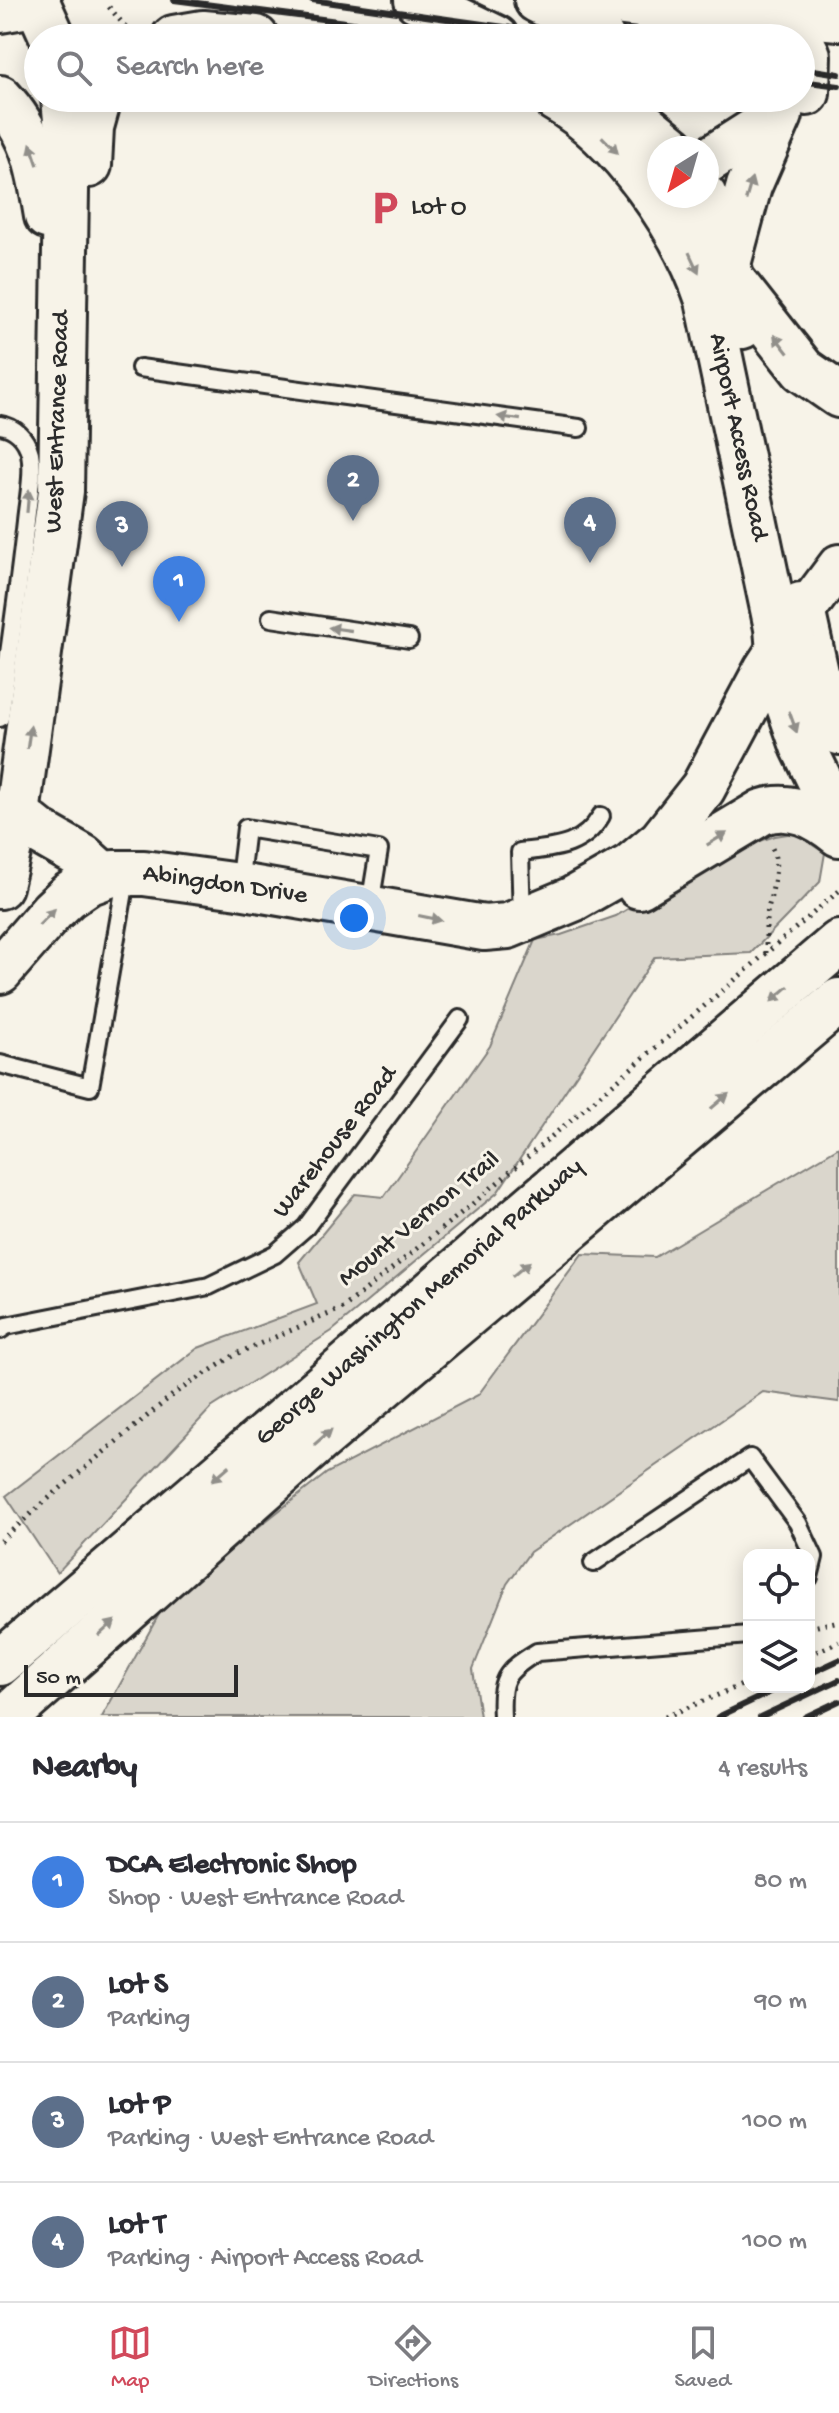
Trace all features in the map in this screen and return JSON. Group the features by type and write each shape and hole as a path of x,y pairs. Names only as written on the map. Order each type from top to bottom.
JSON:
{"main road":[{"path":"417,0 467,24"},
{"path":"537,0 582,24"},
{"path":"600,0 654,7 712,4 775,24"},
{"path":"815,24 839,18"},
{"path":"0,98 23,127 39,170 63,313"},
{"name":"West Entrance Road","path":"0,886 17,814 61,491 65,112"},
{"path":"63,313 88,182 91,127 95,112"},
{"name":"Airport Access Road","path":"575,112 588,121 647,185"},
{"path":"629,112 658,136"},
{"path":"664,112 675,136"},
{"path":"719,153 781,112"},
{"path":"794,112 753,175 730,272 803,370 839,395"},
{"name":"Airport Access Road","path":"663,208 688,251 708,300 764,565 839,732"},
{"name":"Airport Access Road","path":"708,208 730,272 748,352 791,630 782,686 787,705 834,804"},
{"path":"748,352 785,389 839,424"},
{"path":"742,715 764,565"},
{"name":"Abingdon Drive","path":"17,814 41,833 101,866 484,928 508,926 614,876 646,855 674,828 703,788 791,630"},
{"path":"703,788 788,787 834,804"},
{"path":"533,916 593,905 621,896 773,808 794,809 839,834"},
{"path":"0,971 52,911 87,883 101,866"},
{"name":"George Washington Memorial Parkway","path":"0,1663 839,943"},
{"name":"George Washington Memorial Parkway","path":"7,1717 329,1432 839,1001"}],"street":[{"name":"Abingdon Drive","path":"791,630 839,565"}],"lane":[{"path":"140,368 579,428"},
{"path":"0,425 9,426 26,443 30,470 23,553 0,718"},
{"path":"271,618 409,639"},
{"path":"533,916 520,852 574,843 586,836 601,816"},
{"path":"239,886 246,828 379,850 369,907"},
{"path":"0,1064 90,1087 101,866"},
{"name":"Warehouse Road","path":"0,1330 6,1326 209,1286 275,1254 306,1227 460,1019"},
{"path":"593,1563 750,1458 798,1523 810,1549"},
{"path":"502,1717 501,1689 514,1666 537,1652 743,1635"}],"path":[{"path":"109,7 123,24"},
{"path":"762,836 774,851 775,873 766,919 766,954"},
{"name":"Mount Vernon Trail","path":"0,1541 175,1393 238,1353 343,1308 488,1191 839,891"},
{"path":"815,1627 839,1621"},
{"path":"815,1652 839,1642"},
{"path":"665,1717 743,1684"}],"shaded area":[{"path":"794,833 825,853 820,882 751,953 655,957 497,1193 332,1331 211,1408 57,1573 6,1496 198,1348 317,1304 299,1262 355,1194 384,1197 490,1046 535,940 561,935 616,916 711,858 775,836"},
{"path":"839,1147 839,1402 763,1392 530,1552 507,1584 473,1669 480,1717 102,1717 168,1598 327,1473 478,1395 582,1254 655,1257"}],"railway":[{"path":"174,0 360,24"},
{"path":"312,0 483,24"},
{"path":"815,70 839,74"},
{"path":"815,83 839,86"},
{"path":"815,1671 839,1660"},
{"path":"760,1717 839,1680"},
{"path":"718,1717 768,1693"},
{"path":"805,1717 839,1701"}],"place":[{"name":"Lot O","path":"385,208"},
{"name":"Lot S","path":"353,521"},
{"name":"Lot T","path":"590,563"},
{"name":"Lot P","path":"122,567"},
{"name":"DCA Electronic Shop","path":"179,622"}]}
